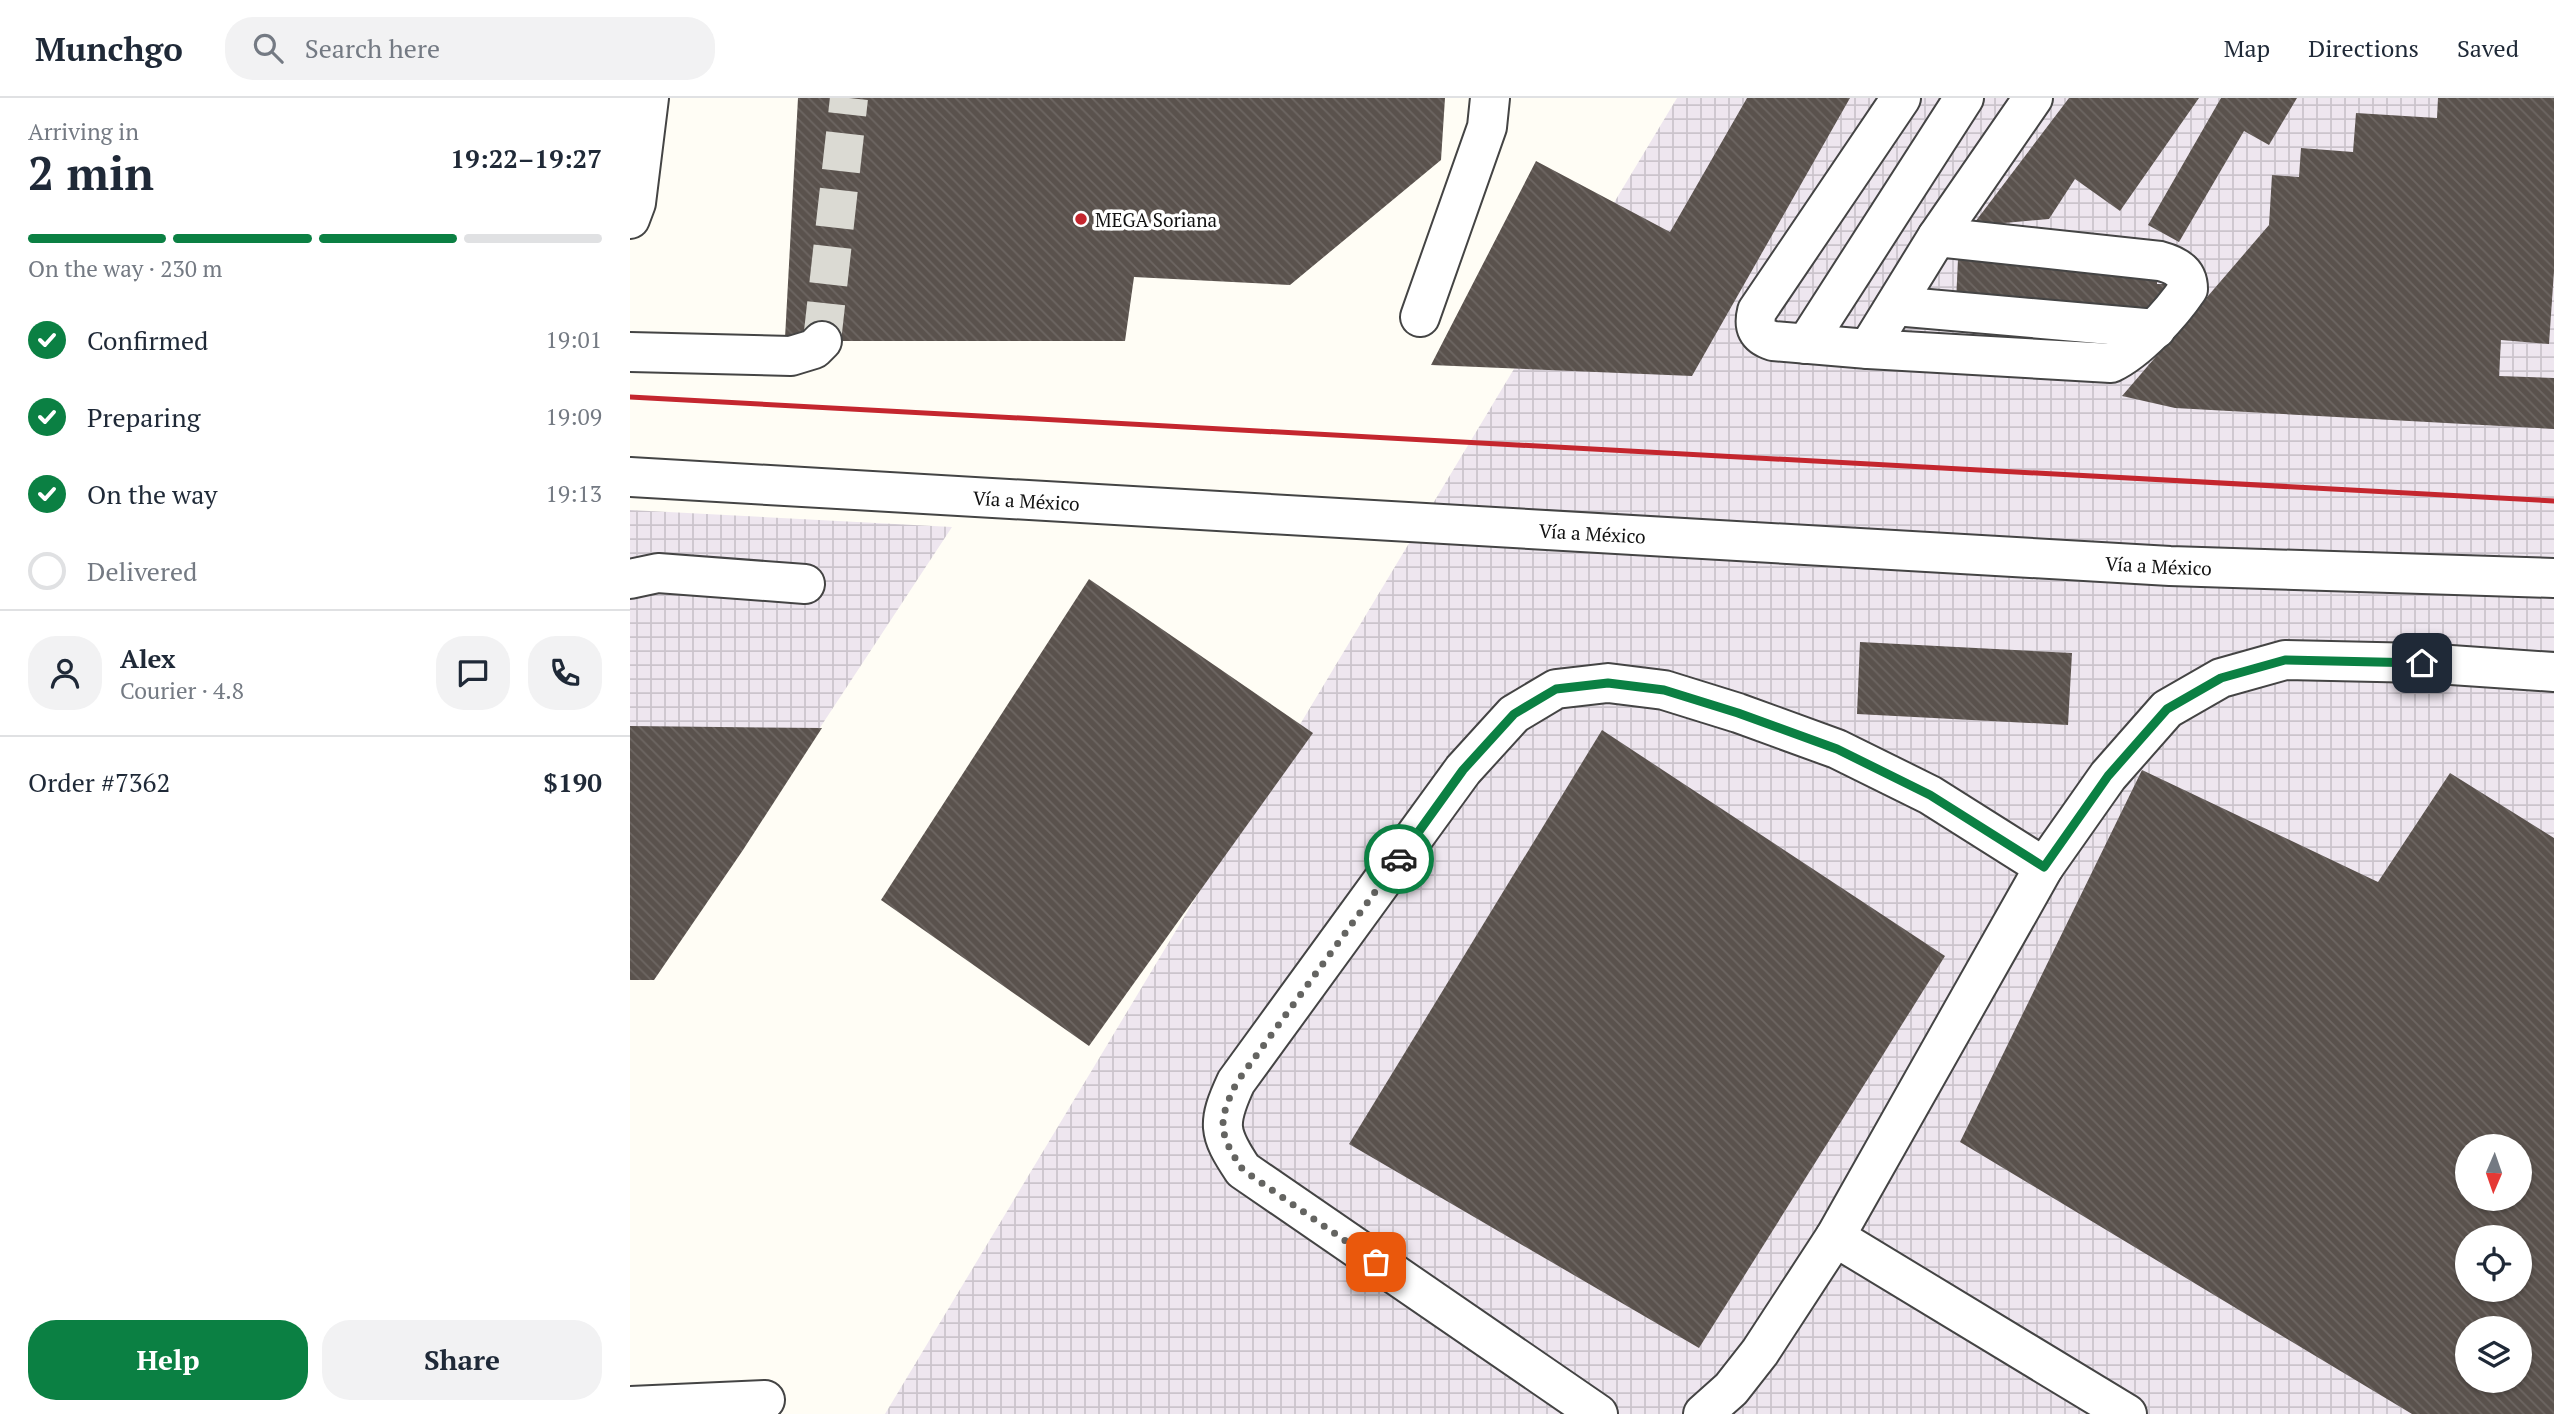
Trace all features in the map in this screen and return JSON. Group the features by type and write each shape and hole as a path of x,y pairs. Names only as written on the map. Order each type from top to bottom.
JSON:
{"street":[{"path":"630,219 636,203 649,98"},
{"path":"1420,317 1487,127 1490,98"},
{"path":"1901,98 1757,312 1756,330 1763,338 1868,349 2102,364 2119,359 2156,329 2188,289 2186,276 2173,265 2145,259 1937,237"},
{"path":"1806,344 1964,98"},
{"path":"1868,349 1937,237 2033,98"},
{"path":"1895,306 2156,329"},
{"path":"630,352 791,356 814,349 822,341"},
{"name":"Vía a México","path":"630,477 2156,566 2554,578"},
{"path":"630,579 658,573 805,584"},
{"path":"1703,1414 1731,1389 1760,1352 1835,1237 2044,867 2108,776 2167,709 2221,678 2285,660 2422,663 2554,672"},
{"path":"1598,1414 1243,1170 1230,1150 1222,1129 1224,1108 1237,1082 1463,770 1514,714 1556,689 1608,683 1664,690 1738,713 1837,749 1930,795 2044,867"},
{"path":"1835,1237 2127,1414"},
{"path":"630,1406 765,1400"}],"shaded area":[{"path":"1677,98 2554,98 2554,1414 885,1414"},
{"path":"630,510 952,527 654,980 630,980"}],"building":[{"name":"MEGA Soriana","path":"798,98 1445,98 1441,160 1290,285 1134,277 1125,341 822,341 785,338"},
{"path":"1747,98 1850,98 1692,376 1431,365 1536,161 1670,232"},
{"path":"2069,98 2199,98 2120,211 2075,179 2049,219 1972,226"},
{"path":"2221,98 2297,98 2269,145 2244,131 2179,242 2148,225"},
{"path":"2438,98 2554,98 2554,271 2549,344 2501,340 2499,376 2554,378 2554,429 2175,408 2122,396 2269,225 2272,175 2299,177 2301,148 2353,152 2356,113 2437,118"},
{"path":"1958,259 2158,271 2157,284 2168,284 2167,302 2152,301 2151,313 1956,302"},
{"path":"1089,579 1313,733 1089,1046 881,900"},
{"path":"1860,642 2072,653 2068,725 1857,714"},
{"path":"630,726 822,728 654,980 630,980"},
{"path":"1602,730 1945,956 1699,1348 1349,1144"},
{"path":"2142,770 2378,882 2450,773 2554,838 2554,1414 2412,1414 1960,1142"}],"tunnel":[{"path":"822,341 849,98"}],"railway":[{"path":"630,397 2554,501"}],"way so far":[{"path":"1376,1262 1243,1170 1230,1150 1222,1129 1224,1108 1237,1082 1399,859"}],"place":[{"name":"MEGA Soriana","path":"1081,219"}],"route":[{"path":"1399,859 1463,770 1514,714 1556,689 1608,683 1664,690 1738,713 1837,749 1930,795 2044,867 2108,776 2167,709 2221,678 2285,660 2422,663"}]}
